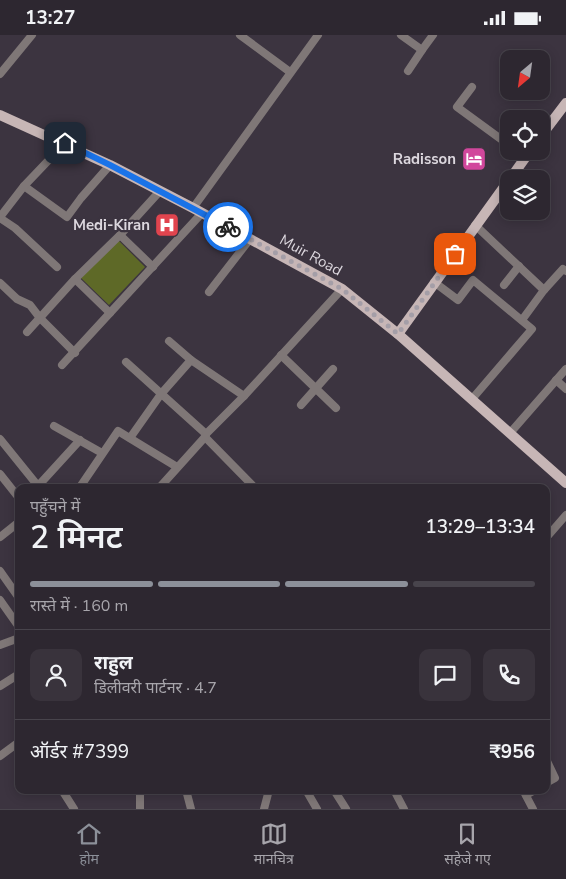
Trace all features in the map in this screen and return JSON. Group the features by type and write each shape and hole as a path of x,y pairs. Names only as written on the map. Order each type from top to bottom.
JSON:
{"main road":[{"path":"550,124 566,103"},
{"name":"Muir Road","path":"0,115 110,165 198,210 342,289 398,334 566,483"},
{"path":"398,334 500,191"}],"street":[{"path":"0,74 32,35"},
{"path":"240,35 290,72"},
{"path":"62,365 153,267 198,210 290,72 318,35"},
{"path":"401,35 422,50"},
{"path":"408,71 433,35"},
{"path":"472,87 457,107 500,138"},
{"path":"57,267 15,228 0,217 24,186 65,143"},
{"path":"24,186 67,217 110,165"},
{"path":"27,332 160,191"},
{"path":"475,225 544,290"},
{"path":"120,235 153,267"},
{"path":"209,292 250,239"},
{"path":"504,285 519,266"},
{"path":"522,320 544,290 563,269 566,271"},
{"path":"75,279 110,313"},
{"path":"434,282 458,300 473,280 532,329 472,399"},
{"path":"0,283 17,299 30,305 40,318 75,353"},
{"path":"163,484 342,289"},
{"path":"169,341 191,360 244,396"},
{"path":"281,355 336,408"},
{"path":"130,438 162,394 191,360"},
{"path":"126,362 206,436 251,484"},
{"path":"301,405 333,369"},
{"path":"510,433 566,369"},
{"path":"556,380 566,389"},
{"path":"54,425 102,453"},
{"path":"82,484 118,431 177,467"},
{"path":"0,439 36,484"},
{"path":"41,484 80,440"},
{"path":"1,477 15,493"},
{"path":"550,533 566,515"},
{"path":"0,537 15,525"},
{"path":"0,571 15,592"},
{"path":"0,600 15,621"},
{"path":"0,645 15,639"},
{"path":"0,686 15,677"},
{"path":"0,756 15,745"},
{"path":"550,767 555,777 550,780"},
{"path":"65,794 74,809"},
{"path":"140,794 140,809"},
{"path":"187,794 191,809"},
{"path":"264,809 268,794"},
{"path":"308,794 317,809"},
{"path":"337,794 346,809"},
{"path":"396,794 404,809"},
{"path":"525,794 533,809"}],"green space":[{"path":"118,240 145,267 109,305 81,278"}],"way so far":[{"path":"228,227 342,289 398,334 455,254"}],"place":[{"name":"Radisson","path":"474,159"},
{"name":"Medi-Kiran","path":"167,225"}],"route":[{"path":"65,143 193,207 228,227"}]}
